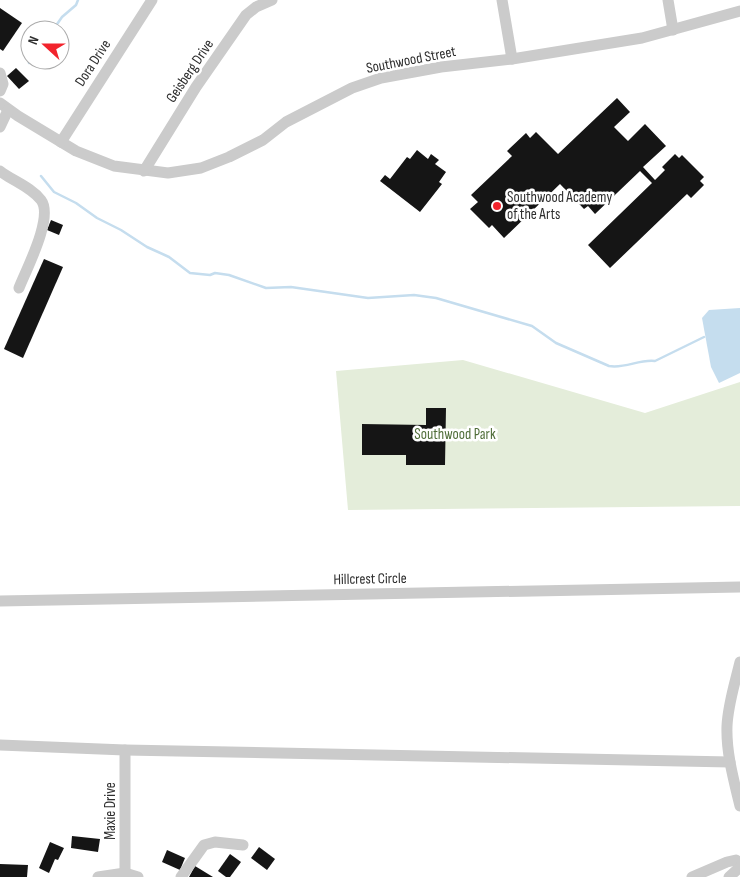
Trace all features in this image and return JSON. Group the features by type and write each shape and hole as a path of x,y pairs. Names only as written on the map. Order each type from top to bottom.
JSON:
{"street":[{"name":"Dora Drive","path":"60,142 152,0"},
{"name":"Geisberg Drive","path":"144,171 196,87 246,15 256,7 272,0"},
{"path":"502,0 512,59"},
{"path":"668,0 673,30"},
{"name":"Southwood Street","path":"4,107 76,151 114,166 168,173 201,168 230,157 263,140 286,122 352,88 381,78 441,67 512,59 642,38 740,11"},
{"path":"0,73 3,84 0,91"},
{"path":"0,127 4,107"},
{"path":"0,172 33,192 43,202 44,215 40,238 19,288"},
{"name":"Hillcrest Circle","path":"0,601 740,587"},
{"path":"740,662 727,726 730,762 740,806"},
{"path":"0,745 125,750 730,762"},
{"name":"Maxie Drive","path":"125,750 125,873"},
{"path":"181,877 204,845 215,842 244,845"},
{"path":"692,877 736,860 740,866 729,877"},
{"path":"98,877 125,873 138,877"}],"green space":[{"name":"Southwood Park","path":"463,360 645,413 740,382 740,506 348,510 336,371"}],"water":[{"path":"740,308 740,373 719,383 711,367 702,318 709,310"}],"building":[{"path":"0,8 20,22 20,26 3,51 0,49"},
{"path":"16,68 29,81 19,89 7,76"},
{"path":"617,98 630,112 614,127 628,141 645,124 666,146 643,167 655,180 665,170 662,167 675,154 679,158 682,155 704,177 700,181 704,185 691,198 687,194 610,268 588,245 652,183 640,171 595,214 588,206 584,209 560,184 504,238 492,225 489,228 470,209 478,202 471,195 512,156 507,151 526,133 530,138 536,132 558,154"},
{"path":"417,150 428,159 431,154 439,160 435,164 446,172 439,182 442,184 420,212 380,181 385,175 390,179 407,157 410,159"},
{"path":"51,220 63,225 59,235 47,230"},
{"path":"44,259 63,267 23,358 4,349"},
{"path":"426,408 446,408 445,465 406,465 406,455 362,455 362,424 426,425"},
{"path":"72,836 100,839 98,852 71,848"},
{"path":"50,842 64,848 58,860 55,859 49,873 39,868"},
{"path":"259,847 275,859 267,870 251,858"},
{"path":"167,850 185,858 180,870 162,862"},
{"path":"230,854 241,862 230,877 226,877 218,871"},
{"path":"0,864 28,865 27,877 0,877"},
{"path":"195,866 213,877 189,877"}],"waterway":[{"path":"60,20 76,5 78,0"},
{"path":"41,176 54,192 76,203 97,218 121,230 147,247 169,257 190,273 229,275 266,288 291,287 368,298 414,295 436,298 532,326 556,343 615,367 643,361 655,361 704,337"}],"place":[{"name":"Southwood Academy of the Arts","path":"497,206"}]}
